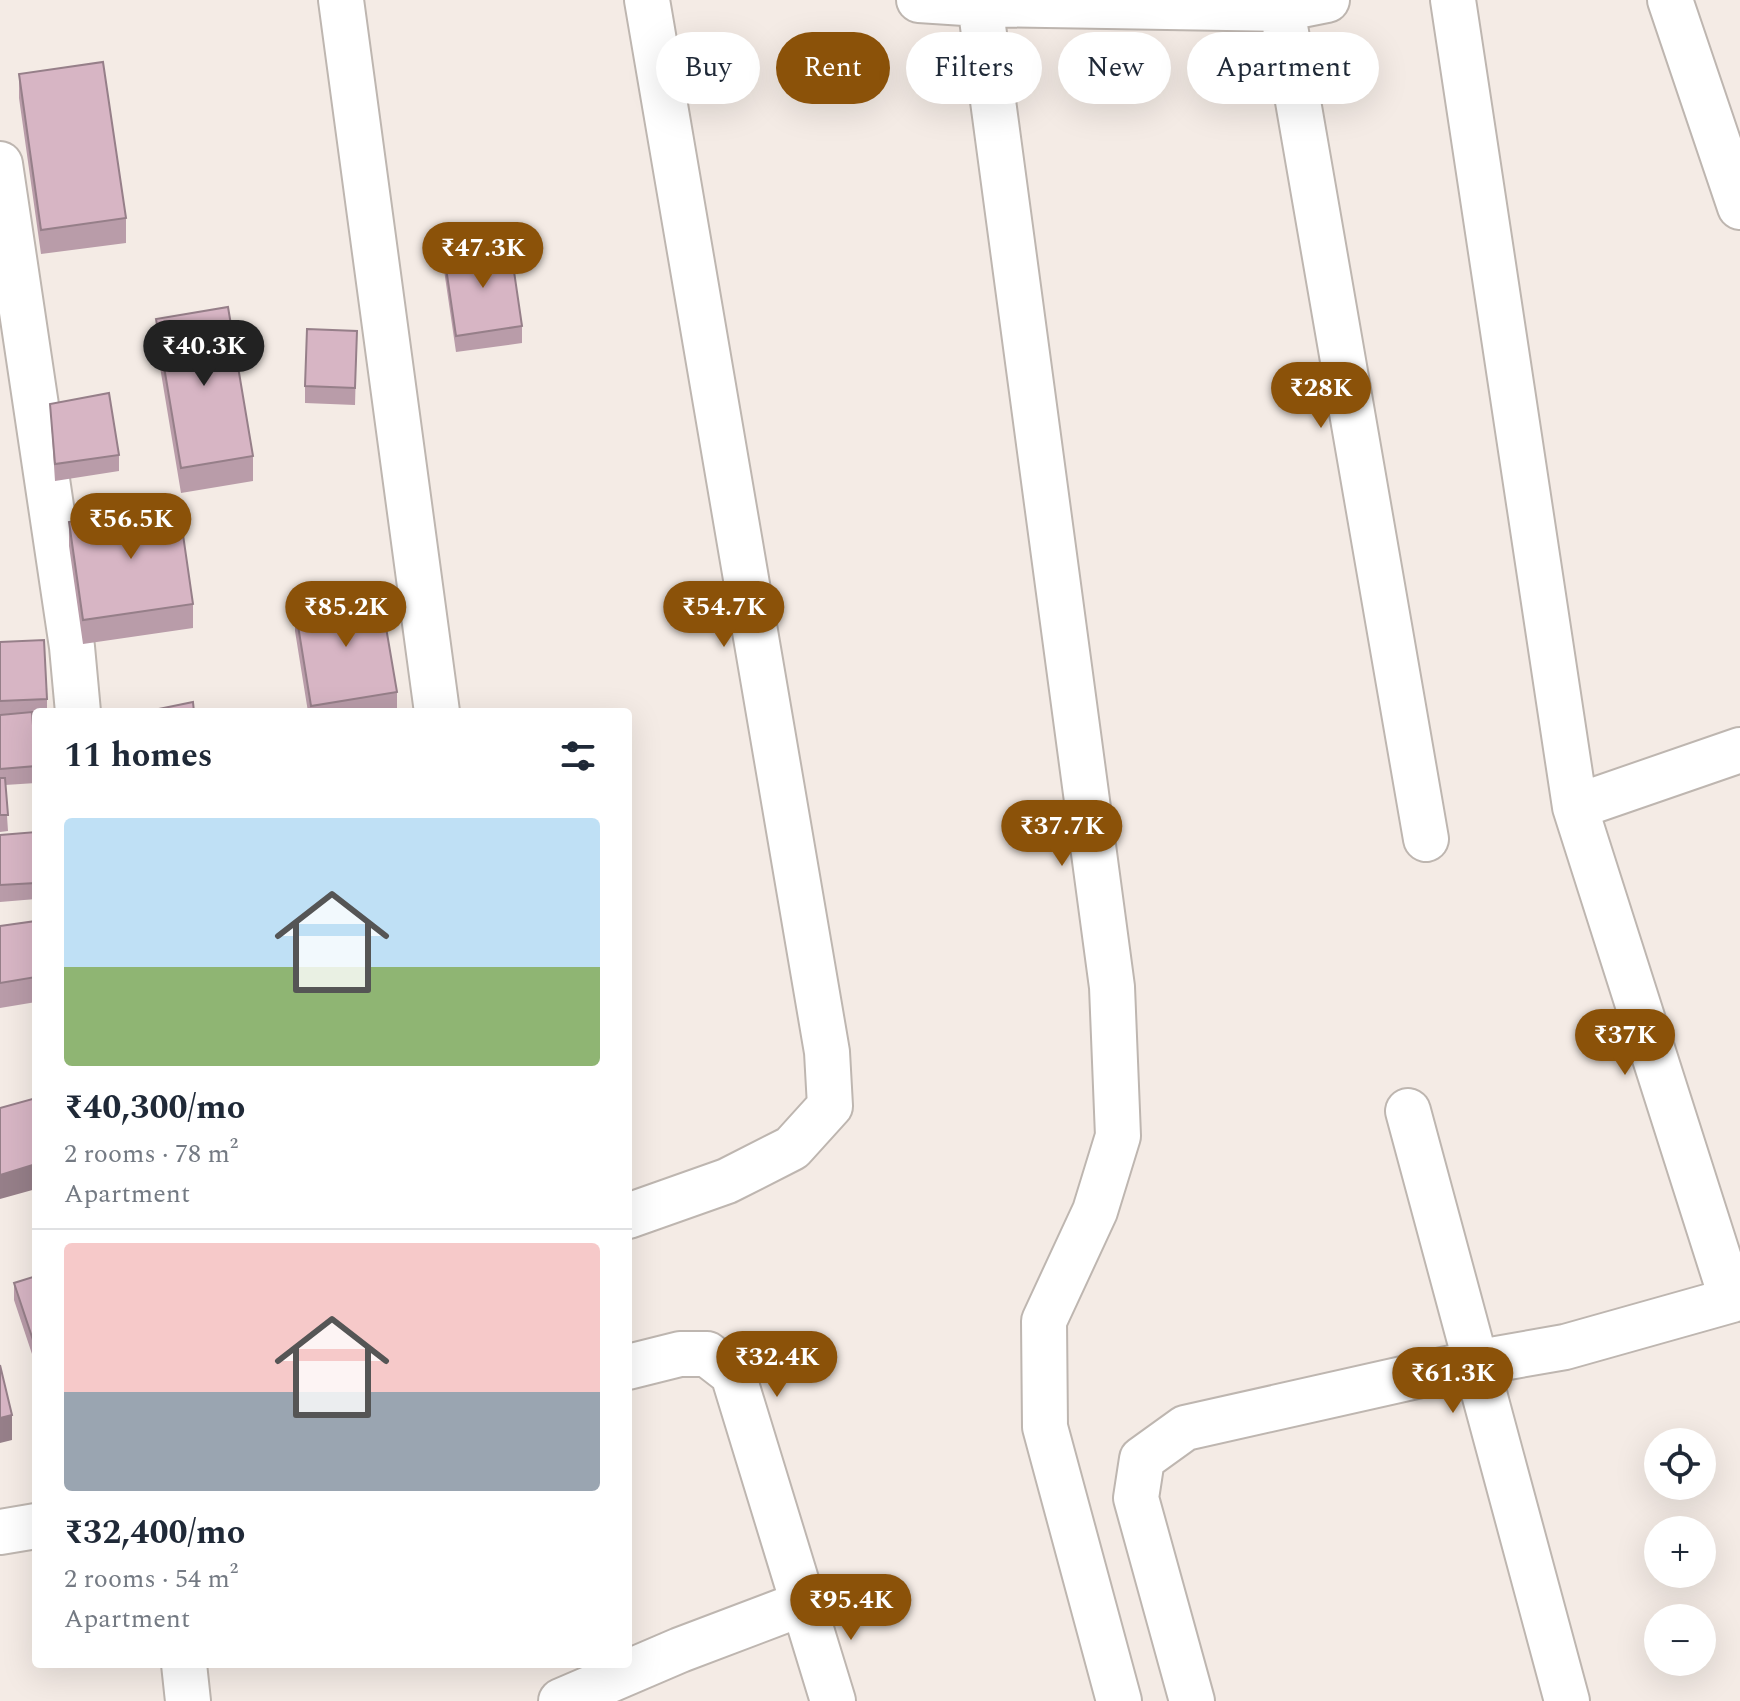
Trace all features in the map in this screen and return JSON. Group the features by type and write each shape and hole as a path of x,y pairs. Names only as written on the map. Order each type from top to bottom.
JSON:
{"street":[{"path":"341,0 436,708"},
{"path":"632,1215 727,1181 792,1148 830,1106 825,1037 647,0"},
{"path":"919,0 980,4 1282,9 1327,0"},
{"path":"1192,1701 1136,1498 1142,1459 1185,1428 1474,1363 1565,1347 1737,1304 1575,807 1453,0"},
{"path":"1670,0 1740,207"},
{"path":"980,4 1112,987 1118,1136 1095,1211 1044,1321 1045,1427 1119,1701"},
{"path":"1282,9 1426,839"},
{"path":"0,164 72,647 78,708"},
{"path":"1575,807 1740,750"},
{"path":"1408,1111 1567,1701"},
{"path":"632,1366 680,1354 707,1354 733,1374 833,1701"},
{"path":"0,1532 32,1527"},
{"path":"561,1701 680,1650 804,1603"},
{"path":"184,1668 188,1701"}],"building":[{"path":"103,62 126,218 41,230 19,74"},
{"path":"510,244 522,326 456,336 444,254"},
{"path":"228,307 253,456 181,468 156,319"},
{"path":"307,329 357,331 355,388 305,386"},
{"path":"109,393 119,455 55,464 50,404"},
{"path":"178,500 193,604 83,620 69,522"},
{"path":"380,592 397,692 311,706 295,607"},
{"path":"44,640 47,699 0,701 0,642"},
{"path":"193,702 194,708 164,708"},
{"path":"32,712 32,766 0,769 0,715"},
{"path":"0,778 5,778 8,815 0,815"},
{"path":"32,832 32,883 0,885 0,835"},
{"path":"32,922 32,978 0,983 0,926"},
{"path":"32,1099 32,1165 0,1175 0,1108"},
{"path":"32,1277 32,1337 14,1283"},
{"path":"0,1365 12,1415 0,1418"}]}
